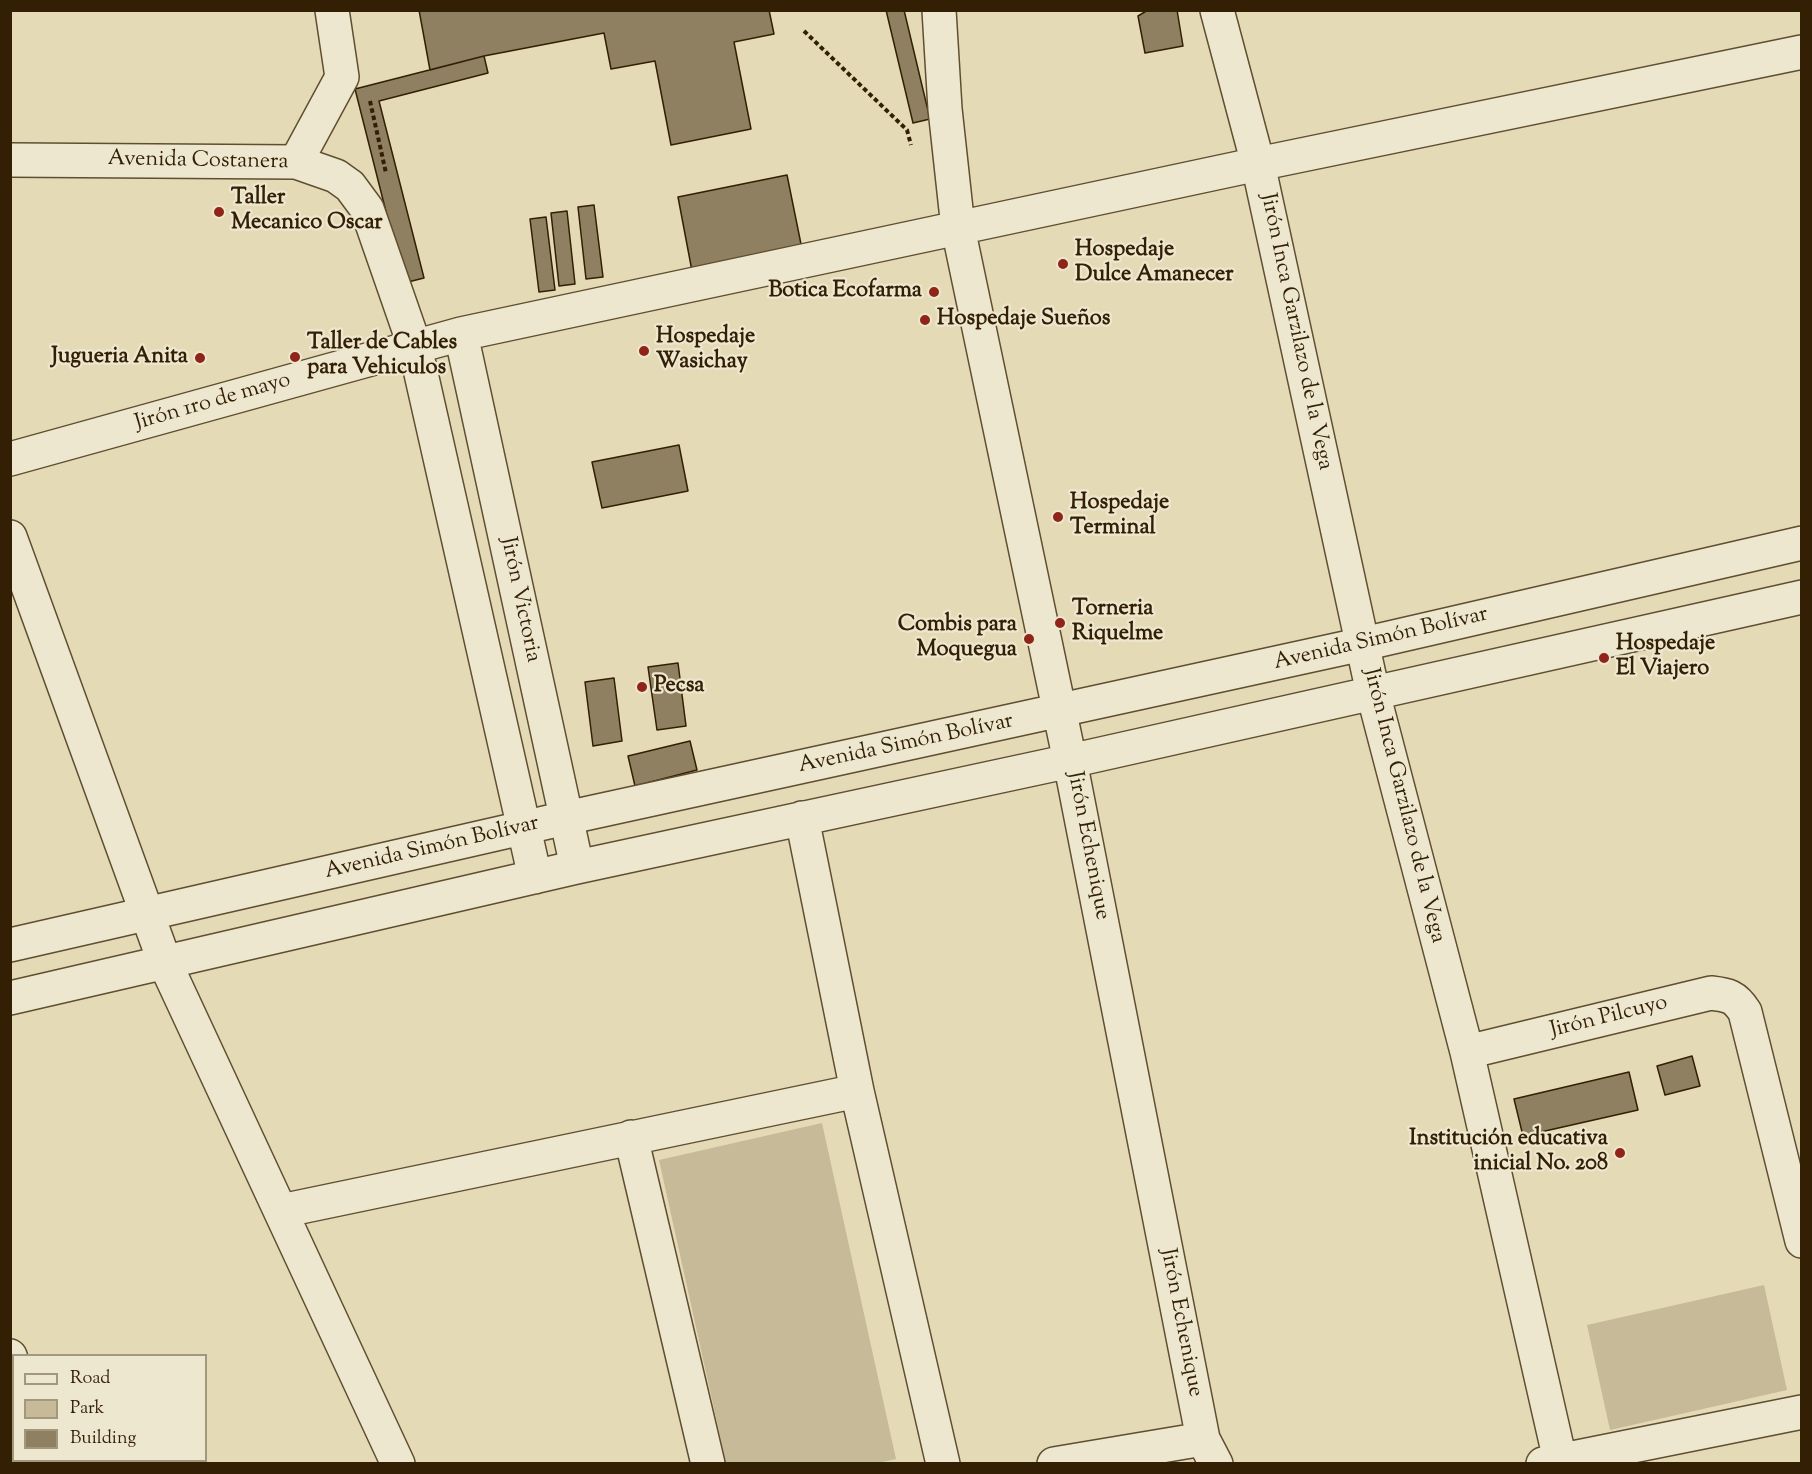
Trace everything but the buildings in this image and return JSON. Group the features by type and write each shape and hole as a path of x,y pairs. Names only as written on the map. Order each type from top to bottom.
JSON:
{"street":[{"path":"296,162 342,76 332,10"},
{"name":"Jirón Echenique","path":"939,10 945,109 958,228 1070,760 1203,1455"},
{"name":"Jirón Inca Garzilazo de la Vega","path":"1217,10 1258,164 1373,693 1467,1052 1551,1462"},
{"name":"Jirón 1ro de mayo","path":"10,459 461,334 1258,164 1802,52"},
{"name":"Avenida Costanera","path":"10,160 296,162 336,176 350,186 367,209 415,346"},
{"name":"Jirón Victoria","path":"461,334 577,867"},
{"name":"Jirón Victoria","path":"415,346 535,877"},
{"path":"10,537 165,963 398,1464"},
{"name":"Avenida Simón Bolívar","path":"10,945 566,818 1060,712 1802,543"},
{"path":"10,998 577,867 1802,597"},
{"path":"802,819 857,1091 943,1464"},
{"name":"Jirón Pilcuyo","path":"1467,1052 1711,993 1726,995 1738,1001 1745,1012 1802,1241"},
{"path":"281,1211 857,1091"},
{"path":"631,1137 708,1464"},
{"path":"1551,1462 1802,1412"},
{"path":"1064,1463 1203,1455"}],"path":[{"path":"804,31 908,130 913,153"}],"green space":[{"path":"822,1123 896,1459 874,1464 726,1463 659,1160"},
{"path":"1764,1285 1787,1390 1610,1430 1587,1325"}],"place":[{"name":"Taller Mecanico Oscar","path":"219,212"},
{"name":"Hospedaje Dulce Amanecer","path":"1063,264"},
{"name":"Botica Ecofarma","path":"934,292"},
{"name":"Hospedaje Sueños","path":"925,320"},
{"name":"Hospedaje Wasichay","path":"644,351"},
{"name":"Taller de Cables para Vehiculos","path":"295,357"},
{"name":"Jugueria Anita","path":"200,358"},
{"name":"Hospedaje Terminal","path":"1058,517"},
{"name":"Torneria Riquelme","path":"1060,623"},
{"name":"Combis para Moquegua","path":"1029,639"},
{"name":"Hospedaje El Viajero","path":"1604,658"},
{"name":"Pecsa","path":"642,687"},
{"name":"Institución educativa inicial No. 208","path":"1620,1153"}]}
